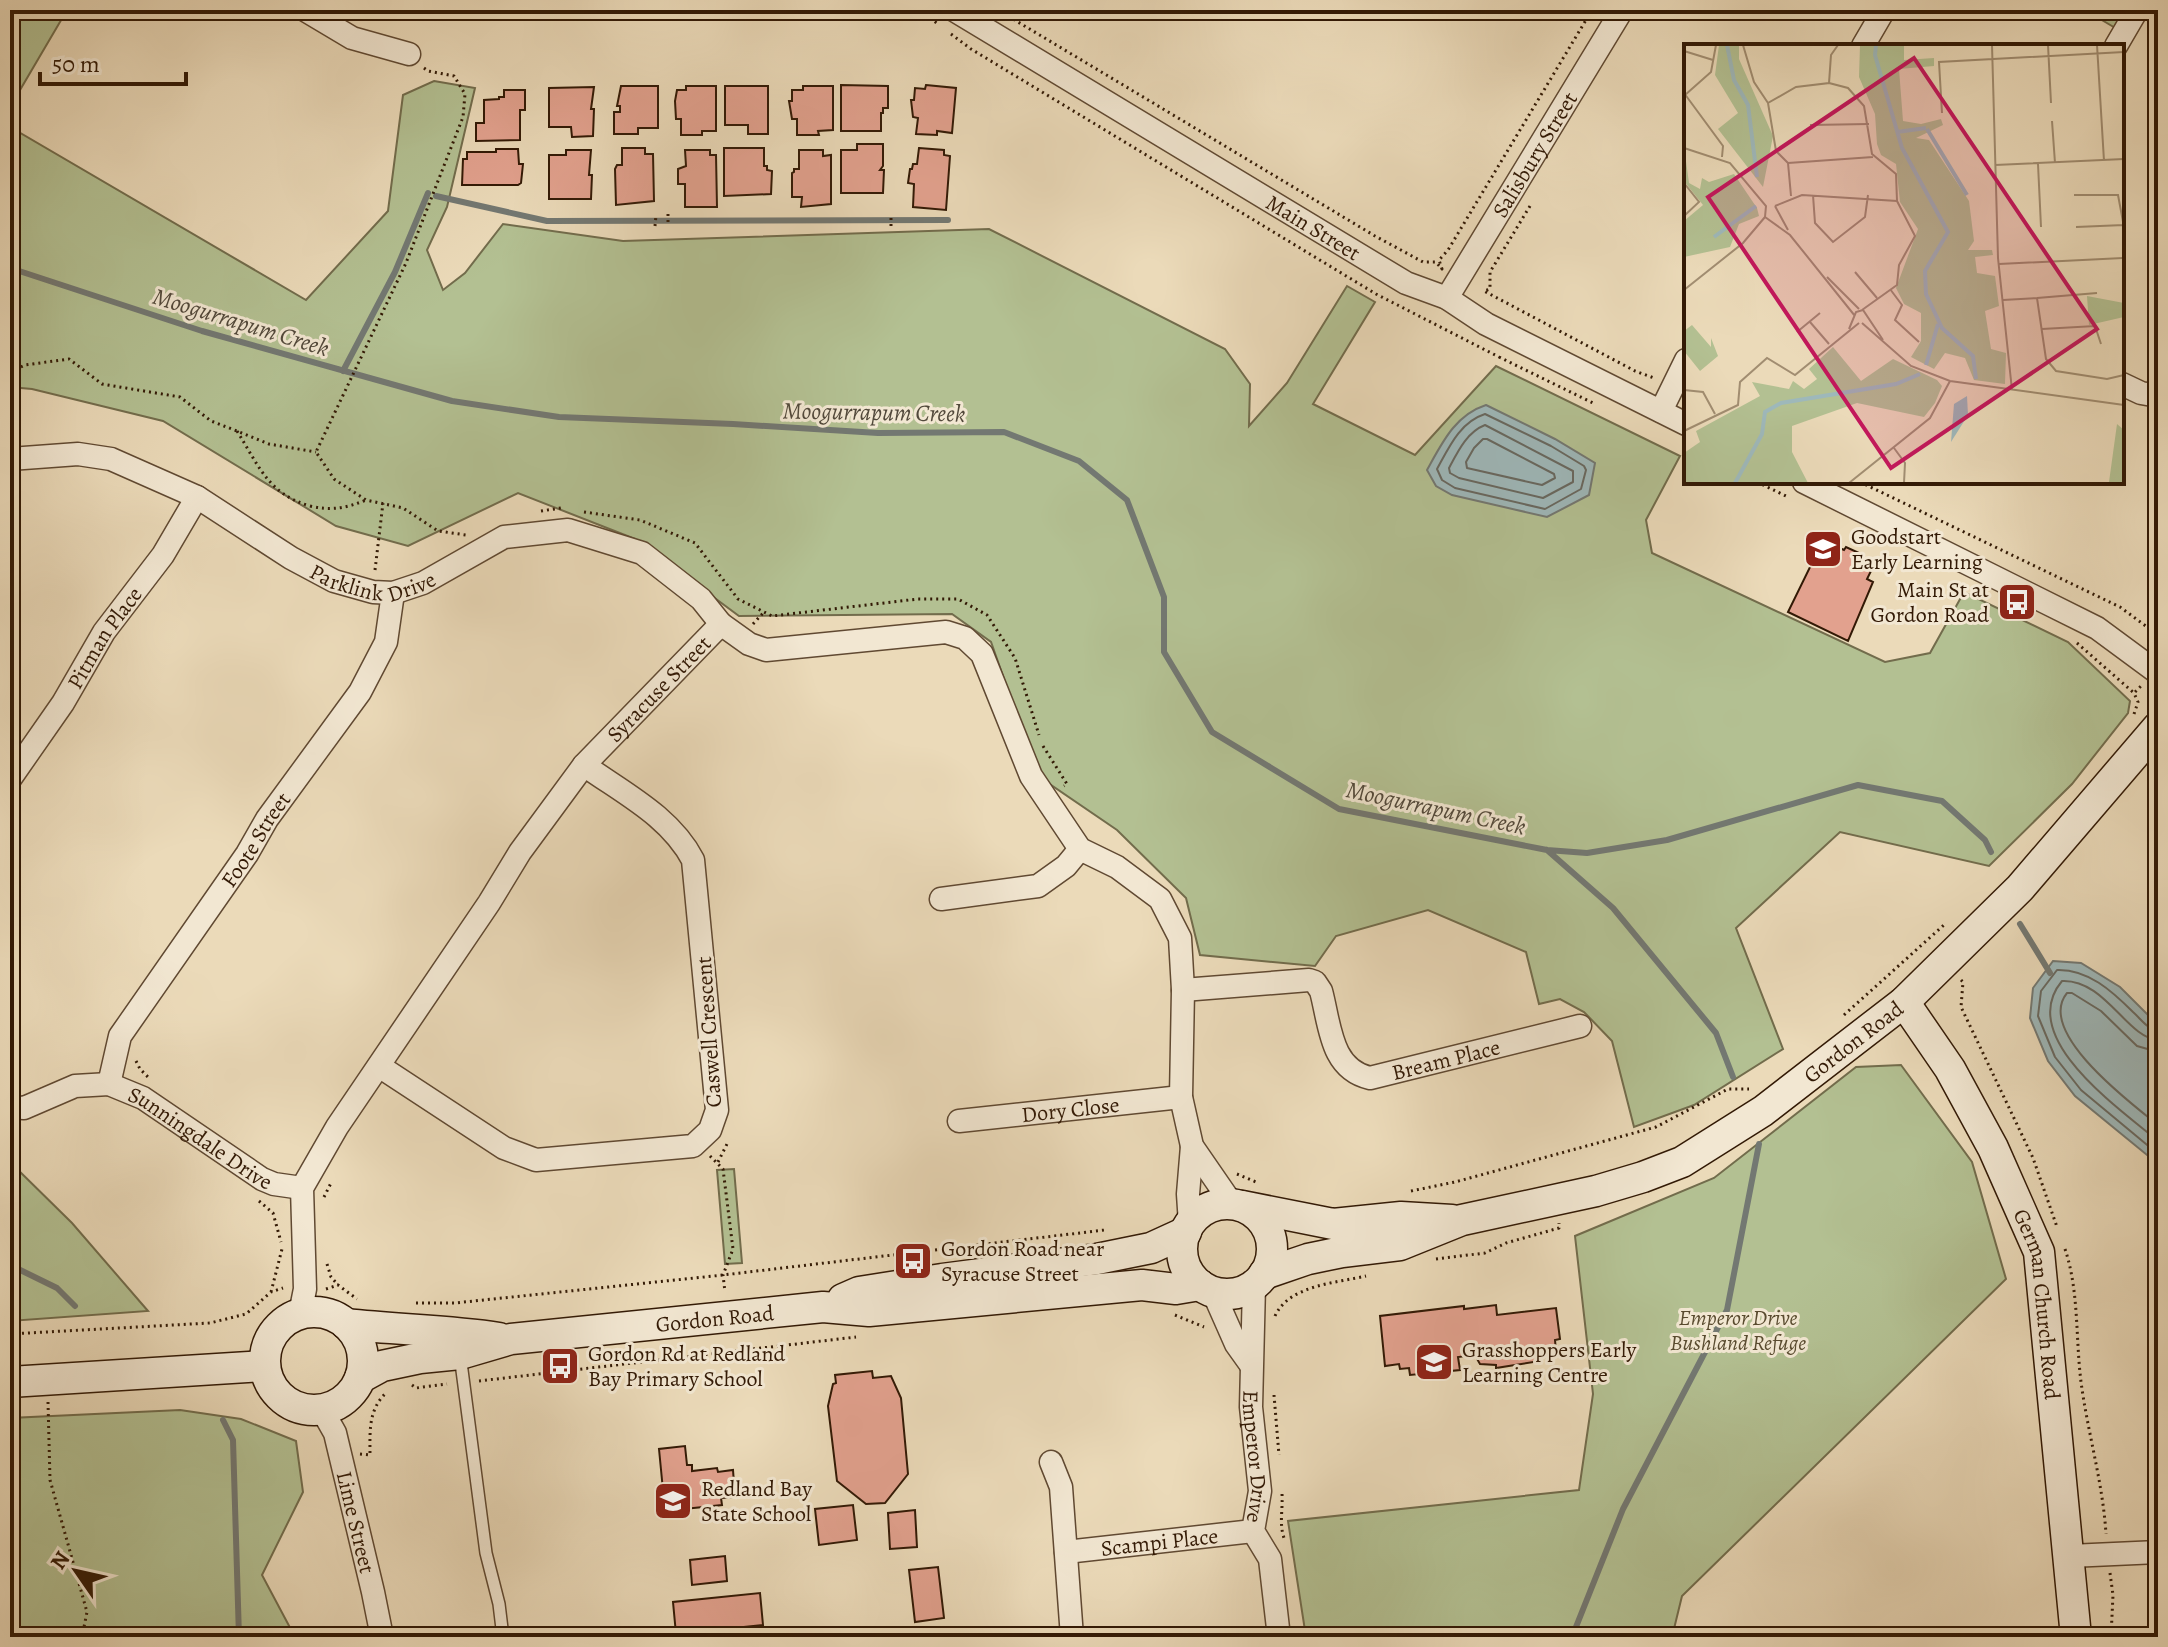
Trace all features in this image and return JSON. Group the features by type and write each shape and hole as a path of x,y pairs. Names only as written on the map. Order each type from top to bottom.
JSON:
{"street":[{"path":"305,10 352,38 409,54"},
{"name":"Main Street","path":"954,10 1406,283 1447,298 1486,324 1684,423"},
{"name":"Salisbury Street","path":"1447,298 1622,10"},
{"path":"1864,44 1884,10"},
{"path":"2117,44 2137,10"},
{"path":"1661,411 1684,364"},
{"path":"2124,385 2141,393 2158,396"},
{"name":"Parklink Drive","path":"10,459 78,454 111,459 197,497 291,558 334,581 373,592 393,593 423,583 504,537 568,530 642,553 701,599 721,624"},
{"path":"1808,484 2097,628 2157,672"},
{"name":"Pitman Place","path":"10,779 63,703 104,632 163,555 197,497"},
{"name":"Foote Street","path":"109,1084 120,1036 238,867 267,819 360,692 386,642 393,593"},
{"name":"Syracuse Street","path":"302,1188 337,1127 489,903 520,852 584,765 721,624 749,644 766,650 946,632 965,638 982,654 1031,776 1080,849"},
{"name":"Gordon Road","path":"1259,1280 1308,1259 1400,1245 1462,1220 1643,1177 1682,1162 1763,1111 1904,1002 2020,888 2146,721"},
{"name":"Caswell Crescent","path":"584,765 668,824 693,860 717,1110 710,1130 693,1146"},
{"path":"941,899 1038,886 1066,866 1080,849 1117,867 1160,899 1180,938 1183,990 1181,1097 1192,1146 1188,1228 1182,1246 1184,1261 1190,1274 1206,1288 1251,1365"},
{"name":"Bream Place","path":"1183,990 1315,982 1321,991 1338,1057 1352,1072 1370,1078 1580,1026"},
{"name":"German Church Road","path":"1904,1002 1950,1069 1993,1148 2039,1252 2076,1637"},
{"path":"379,1066 504,1148 536,1160 693,1146"},
{"name":"Sunningdale Drive","path":"10,1107 24,1108 75,1086 109,1084 143,1098 262,1179 302,1188"},
{"name":"Dory Close","path":"959,1121 1181,1097"},
{"path":"1192,1146 1244,1198 1263,1222 1270,1234 1272,1248 1270,1262 1259,1280 1242,1292 1227,1294 1206,1288"},
{"path":"302,1188 305,1289 300,1314 285,1321 273,1333 265,1349 264,1366 270,1385 283,1401 301,1409 322,1410"},
{"path":"1188,1228 1208,1208 1244,1198"},
{"name":"Gordon Road","path":"1244,1198 1333,1224 1401,1217 1462,1220"},
{"name":"Gordon Road","path":"823,1307 859,1292 1097,1259 1151,1248 1188,1228"},
{"name":"Emperor Drive","path":"1259,1280 1251,1365 1251,1407 1260,1491 1253,1531 1270,1559 1279,1637"},
{"name":"Gordon Road","path":"300,1314 324,1313 346,1324 456,1331 511,1339 823,1307 869,1311 1142,1285 1176,1289 1206,1288"},
{"path":"346,1324 356,1335 361,1349 363,1364 360,1378"},
{"name":"Gordon Road","path":"322,1410 345,1399 360,1378 382,1366 420,1358 462,1368 511,1339"},
{"path":"10,1382 264,1366"},
{"name":"Lime Street","path":"322,1410 335,1433 382,1637"},
{"path":"1051,1462 1061,1487 1072,1637"},
{"name":"Scampi Place","path":"1066,1552 1253,1531"},
{"path":"2070,1556 2158,1552"}],"lane":[{"path":"462,1368 486,1553 499,1604 503,1637"}],"path":[{"path":"921,10 971,49 1376,294 1499,357"},
{"path":"998,10 1375,236 1423,262 1436,262 1442,269 1439,260 1448,250 1592,10"},
{"path":"335,412 406,263 463,117 465,94 454,76 428,71 409,54"},
{"path":"1529,206 1490,272 1490,289 1484,291 1635,371 1656,379"},
{"path":"668,214 668,226"},
{"path":"891,214 891,226"},
{"path":"655,226 656,215"},
{"path":"10,372 25,365 69,359 102,384 180,397 211,421 269,444 316,452"},
{"path":"237,431 267,480 288,500 325,509 347,508 366,500"},
{"path":"1864,484 2120,607 2158,635"},
{"path":"373,581 383,503"},
{"path":"753,623 764,612"},
{"path":"2146,721 2134,693 2157,672"},
{"path":"1834,1024 1951,919"},
{"path":"1411,1191 1455,1182 1656,1127 1728,1089 1750,1089"},
{"path":"693,1146 704,1151 723,1169 733,1249 723,1275"},
{"path":"1234,1173 1244,1198"},
{"path":"322,1204 331,1182"},
{"path":"1437,1259 1485,1253 1506,1243 1559,1228 1559,1199"},
{"path":"259,1201 273,1213 280,1229 282,1248 271,1292"},
{"path":"408,1303 455,1303 723,1275 1115,1229"},
{"path":"324,1252 331,1277 354,1298 366,1301"},
{"path":"1271,1326 1284,1301 1302,1291 1377,1273"},
{"path":"330,1289 338,1285"},
{"path":"10,1334 210,1323 246,1314 280,1288"},
{"path":"1166,1313 1200,1323 1208,1329"},
{"path":"411,1385 416,1388 462,1368 868,1335"},
{"path":"48,1379 50,1480 87,1612 82,1637"},
{"path":"339,1450 370,1455 372,1414 378,1401 389,1390"},
{"path":"1273,1391 1280,1466"},
{"path":"1281,1482 1283,1513 1280,1521 1285,1542"}],"green space":[{"path":"10,10 67,10 10,107"},
{"path":"2085,10 2130,10 2117,29"},
{"path":"434,81 475,88 447,207 427,250 443,290 465,273 503,224 623,241 989,229 1225,349 1250,384 1249,426 1287,383 1347,286 1375,302 1313,404 1415,455 1496,366 1680,456 1646,520 1652,553 1885,662 1930,653 1964,592 2068,642 2130,701 2128,713 2072,784 1989,866 1840,832 1736,928 1783,1049 1694,1105 1634,1127 1612,1041 1584,1012 1560,999 1539,1004 1526,952 1428,910 1336,936 1315,966 1200,955 1186,898 1117,830 1038,776 991,642 952,614 739,616 635,539 518,493 408,546 336,526 163,421 32,389 10,387 10,127 306,300 388,211 403,95"},
{"name":"Emperor Drive Bushland Refuge","path":"1901,1065 1972,1162 2006,1279 1682,1596 1672,1637 1306,1637 1288,1521 1579,1490 1593,1394 1575,1236 1714,1178 1856,1067"},
{"path":"10,1162 72,1223 148,1311 10,1321"},
{"path":"734,1169 742,1263 725,1264 717,1170"},
{"path":"180,1410 241,1419 296,1441 303,1492 262,1575 295,1637 10,1637 10,1418"}],"water":[{"path":"1486,405 1595,463 1589,495 1547,517 1452,495 1436,486 1427,470 1444,440 1466,416"},
{"path":"2053,961 2081,963 2120,987 2158,1025 2158,1164 2075,1096 2048,1061 2030,1018 2033,988"}],"building":[{"path":"841,85 888,86 888,108 883,108 881,113 881,131 841,131"},
{"path":"926,85 956,88 952,133 937,131 937,135 916,134 918,118 913,117 911,100 914,100 915,88 925,89"},
{"path":"621,86 658,86 658,128 638,128 638,134 614,134 614,112 620,112 620,106 617,106"},
{"path":"686,86 716,86 716,131 681,135 681,119 676,119 675,101 677,90 686,90"},
{"path":"725,86 768,86 768,134 748,134 748,125 725,125"},
{"path":"803,86 833,86 833,130 818,131 819,135 797,135 797,119 792,119 789,101 792,101 792,90 803,90"},
{"path":"594,87 591,109 594,109 593,136 572,137 571,127 549,127 549,88"},
{"path":"504,90 525,90 525,110 520,110 520,140 476,141 476,123 484,123 484,100 504,97"},
{"path":"857,144 883,144 883,166 880,170 884,170 883,193 841,193 841,150 857,150"},
{"path":"622,148 645,148 645,154 653,154 654,201 616,205 615,169 617,165 622,165"},
{"path":"724,148 764,148 764,166 772,171 771,194 724,196"},
{"path":"919,148 944,150 944,155 950,156 946,210 913,207 914,184 908,183 910,169 917,164"},
{"path":"496,149 518,149 519,164 523,164 521,183 462,185 463,159 467,159 467,152 496,152"},
{"path":"566,150 591,150 591,199 549,199 549,155 566,155"},
{"path":"685,150 710,150 710,155 716,155 717,207 685,207 685,184 678,184 678,169 686,166"},
{"path":"799,150 823,150 823,156 831,155 831,204 801,207 802,197 792,197 792,173 794,169 799,169"},
{"path":"1815,537 1859,553 1857,557 1874,565 1867,579 1873,582 1848,641 1788,612 1814,559 1806,555"},
{"path":"1496,1305 1497,1315 1556,1308 1560,1339 1555,1340 1556,1351 1539,1353 1540,1361 1496,1368 1496,1365 1480,1364 1476,1357 1466,1356 1458,1357 1460,1370 1410,1375 1409,1368 1400,1369 1399,1364 1385,1366 1380,1316"},
{"path":"872,1371 873,1378 891,1376 901,1398 908,1474 885,1503 866,1504 837,1481 828,1406 833,1384 836,1383 835,1375"},
{"path":"685,1446 687,1465 692,1465 692,1471 733,1470 735,1497 721,1498 722,1505 665,1511 659,1449"},
{"path":"853,1505 857,1540 819,1545 815,1509"},
{"path":"915,1510 917,1547 890,1549 888,1513"},
{"path":"725,1556 727,1581 692,1585 690,1560"},
{"path":"938,1567 944,1618 915,1622 909,1570"},
{"path":"760,1593 763,1625 676,1634 673,1602"}],"waterway":[{"path":"343,371 395,272 428,193"},
{"path":"436,196 547,221 948,220"},
{"name":"Moogurrapum Creek","path":"10,268 202,331 452,401 559,417 878,433 1004,432 1079,461 1127,500 1164,597 1164,652 1212,732 1339,809 1547,850 1587,853 1667,840 1858,785 1942,801 1985,840 1991,852"},
{"name":"Moogurrapum Creek","path":"1547,850 1613,908 1716,1033 1733,1077"},
{"name":"Moogurrapum Creek","path":"2020,924 2050,973"},
{"path":"1572,1637 1623,1509 1727,1310 1759,1144"},
{"path":"10,1265 57,1288 75,1306"},
{"path":"223,1420 233,1440 239,1637"}],"place":[{"name":"Goodstart Early Learning","path":"1823,549"},
{"name":"Main St at Gordon Road","path":"2017,602"},
{"name":"Gordon Road near Syracuse Street","path":"913,1261"},
{"name":"Grasshoppers Early Learning Centre","path":"1434,1362"},
{"name":"Gordon Rd at Redland Bay Primary School","path":"560,1366"},
{"name":"Redland Bay State School","path":"673,1501"}]}
